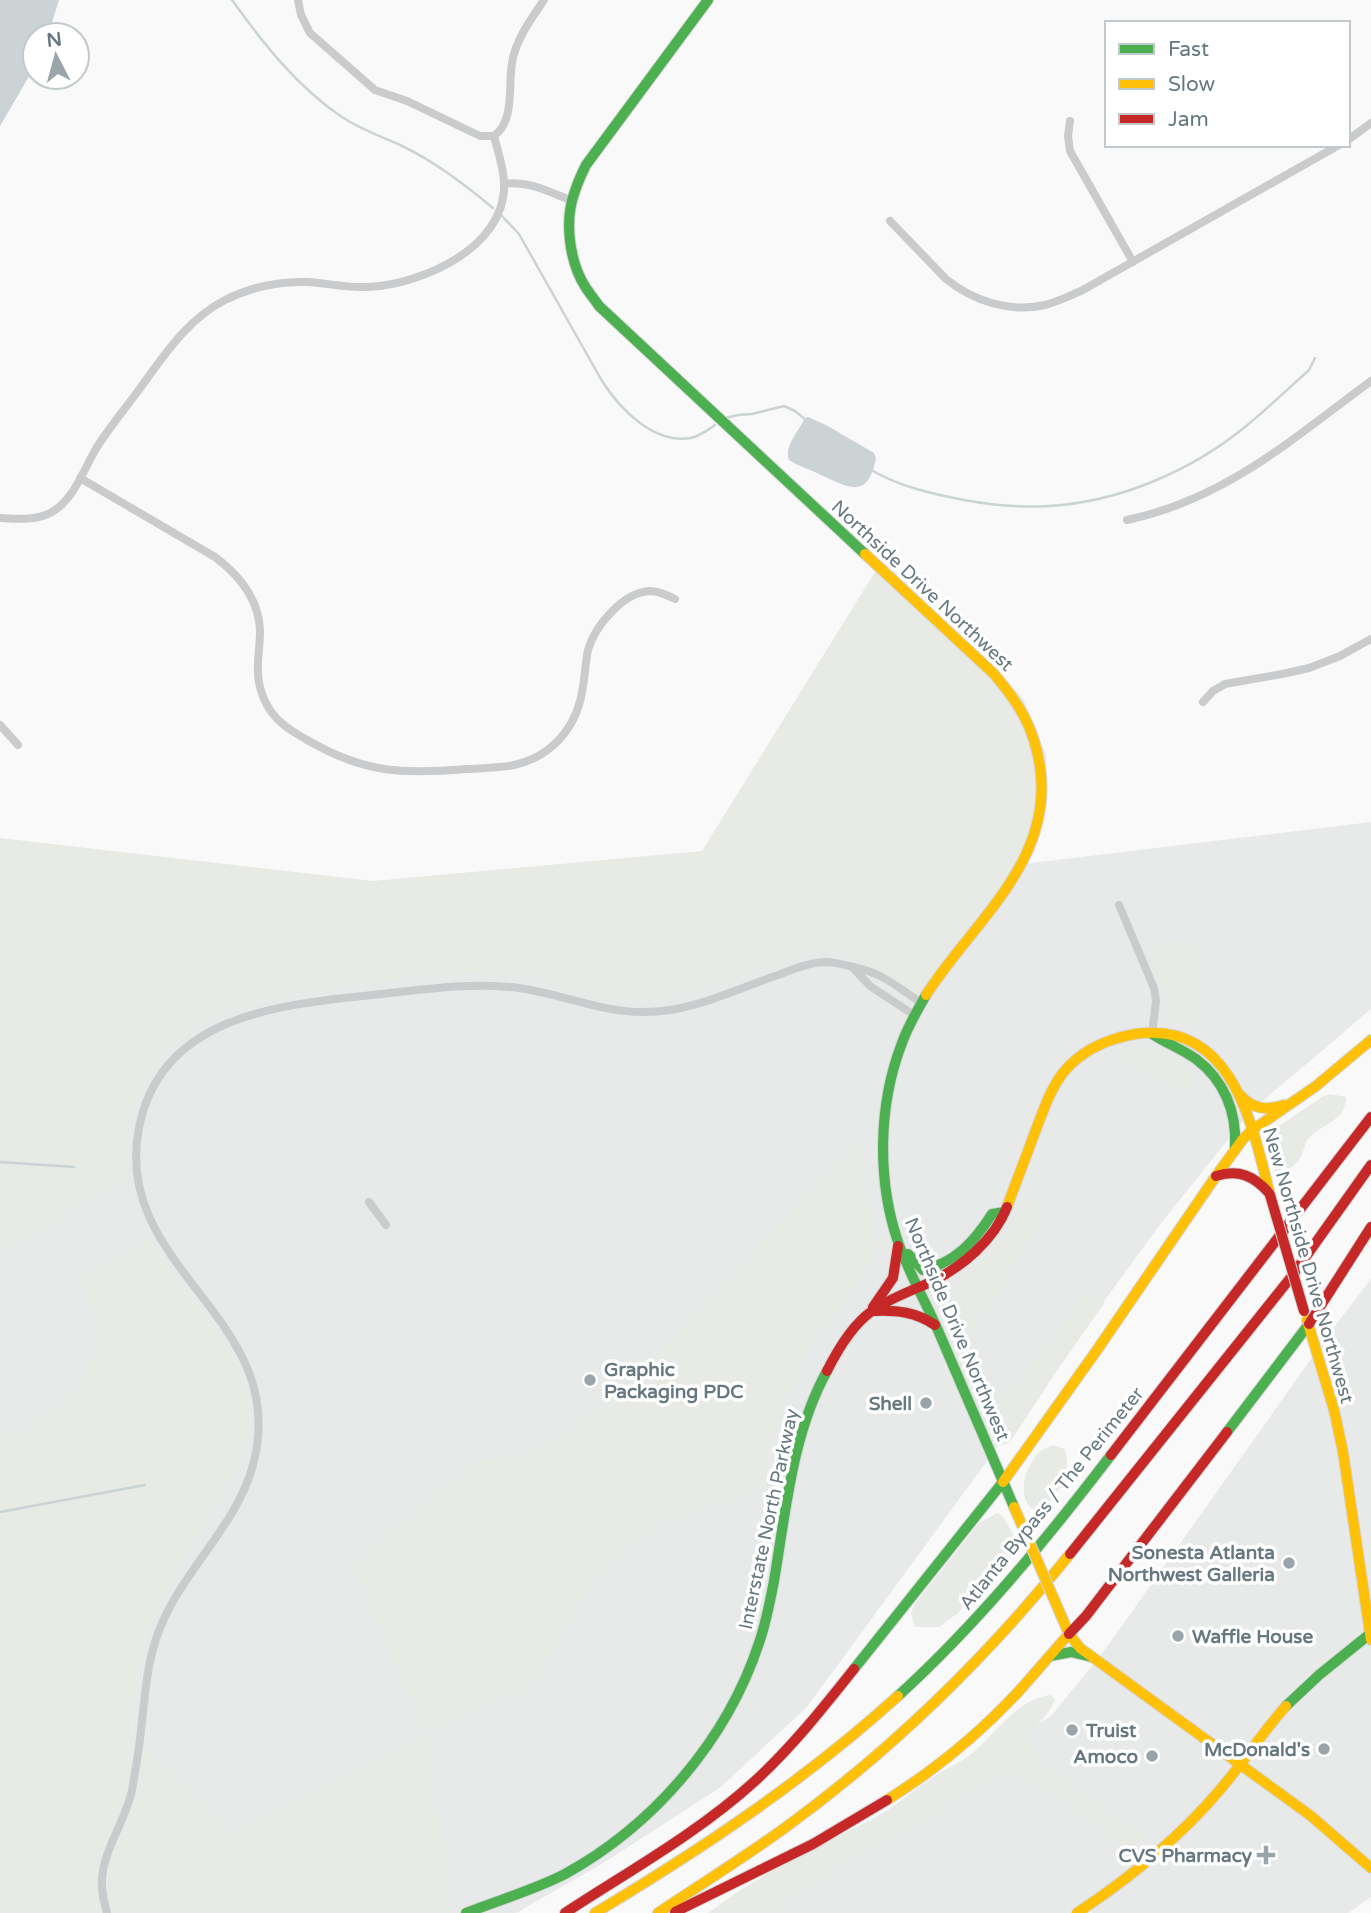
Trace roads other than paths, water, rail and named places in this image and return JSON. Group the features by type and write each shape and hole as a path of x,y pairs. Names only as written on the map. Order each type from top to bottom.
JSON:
{"main road":[{"name":"Northside Drive Northwest","path":"708,0 586,165 572,201 569,229 573,258 584,286 599,306 993,673 1013,697 1028,724 1038,753 1040,813 1031,845 1007,886 914,1015 896,1060 886,1116 886,1172 889,1204 898,1240 1069,1634 1080,1648 1366,1858 1371,1868"},
{"name":"New Northside Drive Northwest","path":"919,1287 941,1277 969,1257 993,1231 1005,1212 1050,1094 1068,1067 1087,1051 1108,1040 1131,1034 1166,1033 1190,1041 1212,1054 1225,1069 1240,1095 1337,1422 1371,1636"},
{"name":"New Northside Drive Northwest","path":"1152,1034 1197,1060 1215,1079 1225,1093 1234,1118 1237,1134 1235,1150"},
{"path":"565,1913 697,1827 736,1797 776,1760 836,1692 1003,1482 1235,1150 1251,1131 1298,1099 1371,1040"},
{"path":"1240,1095 1250,1105 1262,1109 1278,1107 1298,1099"},
{"name":"Atlanta Bypass / The Perimeter","path":"596,1913 756,1812 868,1724 927,1669 1014,1575 1103,1467 1371,1118"},
{"path":"658,1913 785,1828 832,1792 900,1736 985,1653 1032,1601 1292,1276 1371,1165"},
{"path":"1216,1176 1234,1172 1248,1174 1270,1195"},
{"path":"898,1240 923,1270 937,1269 959,1254 986,1225 992,1214 1005,1212"},
{"path":"673,1913 774,1864 891,1798 963,1743 1018,1692 1086,1616 1309,1324 1371,1227"},
{"path":"870,1313 893,1278 898,1240"},
{"name":"Interstate North Parkway","path":"466,1913 547,1883 604,1850 658,1805 711,1740 755,1656 764,1626 798,1444 823,1377 855,1327 890,1300 919,1287"},
{"path":"870,1313 891,1310 911,1312 937,1326"},
{"path":"1362,1578 1371,1589"},
{"path":"1077,1913 1171,1841 1212,1800 1272,1723 1300,1692 1323,1671 1371,1636"},
{"path":"1049,1657 1066,1652 1093,1657"}],"street":[{"path":"298,0 301,15 310,33 375,90 407,101 480,136 494,136 502,128 508,112 514,54 528,24 544,0"},
{"path":"1070,121 1070,151 1133,262"},
{"path":"1350,139 1371,123"},
{"path":"0,518 40,517 61,505 102,439 175,341 206,312 234,296 265,286 306,282 360,287 394,285 422,276 478,242 491,228 501,208 504,184 494,136"},
{"path":"890,221 955,286 978,299 1003,306 1030,307 1055,302 1081,291 1335,147"},
{"path":"504,184 526,183 572,201"},
{"path":"1127,520 1187,502 1217,489 1266,459 1371,381"},
{"path":"80,478 233,570 248,590 257,611 260,630 258,678 273,715 289,730 318,747 351,761 380,769 420,773 512,765 542,754 562,738 575,716 582,695 588,650 603,621 618,605 643,592 652,591 675,599"},
{"path":"1203,702 1213,691 1225,684 1309,668 1371,639"},
{"path":"0,725 18,745"},
{"path":"1119,905 1154,988 1156,1001 1152,1034"},
{"path":"107,1913 102,1881 105,1863 132,1792 146,1677 155,1640 172,1603 243,1493 254,1463 259,1431 256,1391 242,1353 163,1244 142,1202 136,1168 137,1134 146,1102 171,1062 193,1041 219,1026 252,1014 291,1004 455,986 491,985 542,992 614,1010 653,1012 691,1005 810,964 825,962 877,975 922,1003"},
{"path":"853,968 870,986 914,1015"},
{"path":"369,1202 386,1225"}],"waterway":[{"path":"232,0 282,63 326,105 356,125 425,158 493,208"},
{"path":"500,214 519,234 602,381 628,413 651,430 677,438 694,437 715,425"},
{"path":"873,471 917,489 996,505 1049,506 1102,498 1128,491 1178,470 1224,443 1309,370 1315,358"},
{"path":"725,418 784,406 807,421"},
{"path":"0,1162 74,1167"},
{"path":"0,1512 145,1485"}],"place":[{"name":"Graphic Packaging PDC","path":"590,1380"},
{"name":"Shell","path":"926,1403"},
{"name":"Sonesta Atlanta Northwest Galleria","path":"1289,1563"},
{"name":"Waffle House","path":"1178,1636"},
{"name":"Truist","path":"1072,1730"},
{"name":"McDonald's","path":"1324,1749"},
{"name":"Amoco","path":"1152,1756"},
{"name":"CVS Pharmacy","path":"1266,1855"}]}
